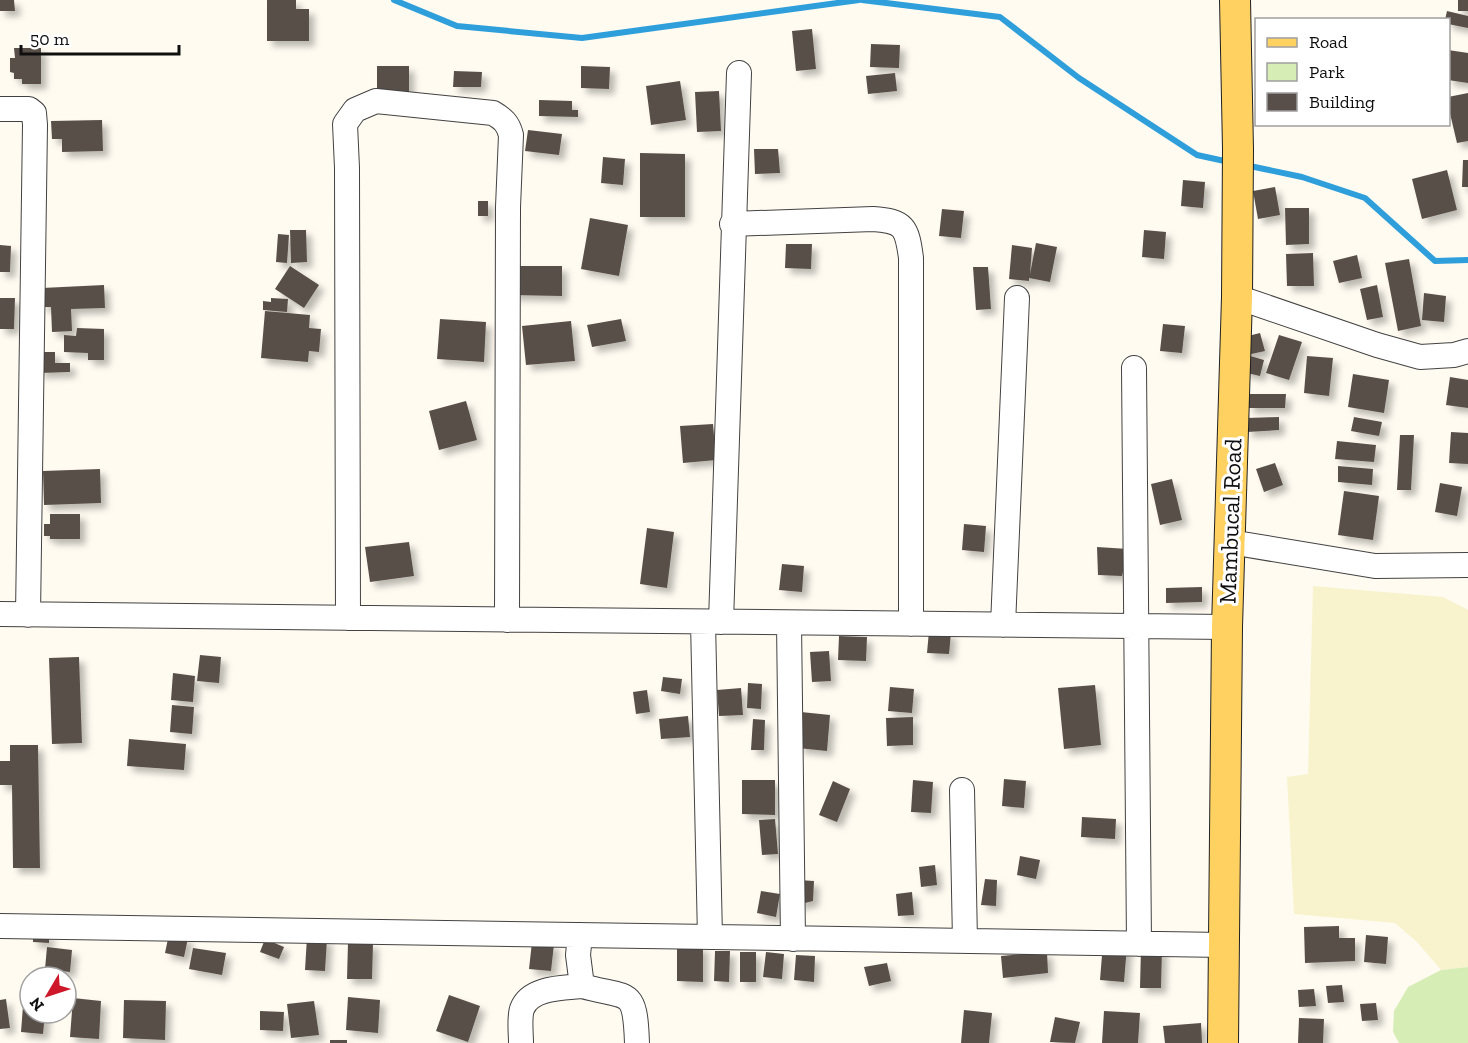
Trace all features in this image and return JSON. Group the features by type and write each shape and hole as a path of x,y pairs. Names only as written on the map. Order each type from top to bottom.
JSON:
{"main road":[{"name":"Mambucal Road","path":"1223,1043 1227,627 1237,297 1238,149 1235,0"}],"street":[{"path":"710,937 712,622 739,73"},
{"path":"348,618 345,124 355,110 376,101 493,113 504,119 509,126 511,135 508,207 507,620"},
{"path":"0,109 29,109 34,113 35,125 28,615"},
{"path":"732,224 873,219 892,220 903,227 911,258 910,624"},
{"path":"1237,297 1377,345 1420,357 1454,355 1468,351"},
{"path":"1003,625 1017,298"},
{"path":"1134,368 1139,944"},
{"path":"1230,542 1375,566 1468,565"},
{"path":"0,614 1227,627"},
{"path":"789,623 793,939"},
{"path":"962,790 964,942"},
{"path":"0,926 1224,945"},
{"path":"580,935 578,955 582,986"},
{"path":"521,1043 522,1009 528,1000 547,991 582,986 622,994 629,999 636,1020 637,1043"}],"shaded area":[{"path":"1313,586 1443,597 1468,610 1468,967 1441,970 1417,942 1395,923 1294,914 1287,777 1308,774"}],"green space":[{"path":"1468,967 1468,1043 1399,1043 1393,1032 1394,1011 1408,987 1441,970"}],"building":[{"path":"0,0 14,0 15,11 0,11"},
{"path":"267,0 296,0 296,9 309,9 309,41 267,41"},
{"path":"1458,0 1468,0 1468,11 1458,11"},
{"path":"1447,11 1468,16 1468,28 1450,24 1450,18 1445,18"},
{"path":"812,29 816,69 796,71 792,31"},
{"path":"871,44 900,45 899,68 870,67"},
{"path":"14,48 41,48 41,84 22,84 22,79 14,79 14,73 10,72 10,58 15,58"},
{"path":"1450,50 1468,53 1468,83 1450,80"},
{"path":"377,66 409,66 409,94 377,94"},
{"path":"581,66 610,67 609,89 581,88"},
{"path":"454,71 482,72 481,87 453,87"},
{"path":"895,73 897,91 868,94 866,76"},
{"path":"680,81 686,120 651,125 646,86"},
{"path":"719,91 721,131 697,132 695,92"},
{"path":"1468,93 1468,141 1457,143 1450,113 1450,97"},
{"path":"539,100 572,101 572,110 578,110 578,117 539,116"},
{"path":"102,120 103,151 62,152 62,139 52,139 51,121"},
{"path":"528,130 562,134 559,155 525,151"},
{"path":"754,149 778,149 780,173 755,174"},
{"path":"640,153 685,154 685,217 640,217"},
{"path":"603,157 625,159 623,185 601,183"},
{"path":"1463,160 1468,160 1468,187 1462,187"},
{"path":"1447,170 1457,210 1422,219 1412,179"},
{"path":"1183,180 1205,182 1203,208 1181,206"},
{"path":"1275,187 1280,215 1258,219 1253,191"},
{"path":"478,201 488,201 488,216 478,216"},
{"path":"1285,208 1309,208 1309,244 1286,245"},
{"path":"942,209 964,211 961,238 939,236"},
{"path":"590,218 628,225 619,276 581,269"},
{"path":"290,230 306,230 307,262 291,263"},
{"path":"1144,230 1166,232 1164,259 1142,257"},
{"path":"278,234 289,235 287,263 276,262"},
{"path":"1036,243 1057,247 1050,282 1029,278 1029,281 1009,279 1012,245 1032,248 1030,274"},
{"path":"786,244 812,244 811,269 785,268"},
{"path":"0,245 11,246 10,272 0,272"},
{"path":"1313,253 1314,286 1287,286 1286,254"},
{"path":"1357,255 1362,278 1339,283 1333,261"},
{"path":"1409,259 1421,326 1398,331 1385,263"},
{"path":"290,266 319,285 304,308 275,289"},
{"path":"511,266 562,266 562,296 511,295"},
{"path":"973,267 988,267 991,309 976,310"},
{"path":"104,285 105,308 71,309 72,331 52,332 51,307 42,307 42,288"},
{"path":"1377,285 1383,317 1367,320 1360,289"},
{"path":"1424,293 1446,296 1444,322 1422,320"},
{"path":"0,298 15,298 14,329 0,329"},
{"path":"271,298 288,299 287,312 263,310 263,301 271,302"},
{"path":"265,311 310,315 309,328 321,329 319,352 309,351 308,362 261,358"},
{"path":"440,319 486,322 484,362 437,359"},
{"path":"621,319 626,341 592,347 587,325"},
{"path":"571,321 575,361 526,365 522,326"},
{"path":"1163,324 1185,326 1182,353 1160,351"},
{"path":"77,328 104,329 104,360 88,360 88,353 64,352 64,335 76,336"},
{"path":"1260,333 1265,351 1247,355 1264,360 1260,376 1243,372 1240,338"},
{"path":"1279,335 1302,342 1289,380 1266,373"},
{"path":"39,352 55,352 55,363 70,363 70,372 39,373"},
{"path":"1307,356 1333,358 1329,396 1304,393"},
{"path":"1353,374 1389,380 1384,413 1348,407"},
{"path":"1450,377 1468,380 1468,408 1446,405"},
{"path":"1248,394 1286,394 1285,408 1248,408"},
{"path":"466,401 477,440 439,450 429,411"},
{"path":"1279,417 1279,430 1247,432 1246,418"},
{"path":"1354,417 1382,422 1379,436 1351,431"},
{"path":"713,424 716,460 683,463 680,426"},
{"path":"1451,432 1468,433 1468,464 1449,463"},
{"path":"1400,435 1414,435 1411,490 1397,490"},
{"path":"1337,441 1376,445 1374,462 1335,459"},
{"path":"1275,463 1283,485 1264,492 1256,469"},
{"path":"1338,466 1373,469 1372,485 1338,482"},
{"path":"100,469 101,503 44,505 43,471"},
{"path":"1172,479 1182,520 1160,525 1151,484"},
{"path":"1440,483 1462,487 1457,516 1435,512"},
{"path":"1344,491 1379,496 1373,540 1338,535"},
{"path":"50,514 80,514 80,539 50,539 50,536 44,536 44,524 50,524"},
{"path":"964,524 986,526 984,552 962,550"},
{"path":"647,528 674,532 667,588 640,584"},
{"path":"409,542 414,576 370,582 365,547"},
{"path":"1097,547 1128,549 1122,576 1098,575"},
{"path":"782,564 804,566 802,592 779,590"},
{"path":"1202,587 1202,602 1166,603 1166,588"},
{"path":"929,631 951,633 949,654 927,653"},
{"path":"839,636 867,637 866,661 838,660"},
{"path":"829,651 831,681 812,682 810,652"},
{"path":"200,655 221,657 219,683 197,681"},
{"path":"79,657 82,743 52,744 49,658"},
{"path":"173,673 195,676 193,702 171,700"},
{"path":"663,677 682,679 680,694 661,691"},
{"path":"748,683 762,684 761,709 747,708"},
{"path":"1095,685 1101,745 1064,749 1058,688"},
{"path":"890,687 914,689 912,713 888,711"},
{"path":"741,688 743,715 719,716 717,690"},
{"path":"647,690 650,712 636,714 633,692"},
{"path":"172,705 194,707 192,734 170,732"},
{"path":"801,712 830,715 827,751 798,748"},
{"path":"688,716 690,737 661,739 659,719"},
{"path":"913,717 913,745 887,746 886,718"},
{"path":"753,719 765,720 764,750 751,750"},
{"path":"129,739 186,744 184,770 127,766"},
{"path":"10,745 38,745 40,868 13,868 12,785 0,785 0,761 10,761"},
{"path":"1004,779 1026,781 1024,808 1002,806"},
{"path":"742,780 775,780 775,815 742,814"},
{"path":"913,780 933,782 931,813 911,812"},
{"path":"833,781 850,789 837,822 819,815"},
{"path":"1082,817 1116,819 1115,839 1081,837"},
{"path":"775,819 778,854 762,855 759,820"},
{"path":"1020,856 1040,860 1036,879 1017,875"},
{"path":"935,865 937,885 921,887 919,867"},
{"path":"985,879 997,880 996,906 981,905"},
{"path":"798,880 814,881 813,901 797,905"},
{"path":"761,891 780,894 776,917 757,913"},
{"path":"912,892 914,915 898,916 896,894"},
{"path":"1339,926 1339,938 1355,938 1355,961 1305,963 1304,927"},
{"path":"33,933 49,934 49,943 33,942"},
{"path":"169,934 188,938 184,957 165,953"},
{"path":"1366,935 1388,937 1386,964 1364,962"},
{"path":"307,937 327,939 325,971 305,970"},
{"path":"265,939 284,947 279,959 260,952"},
{"path":"532,942 554,944 551,971 529,969"},
{"path":"348,943 373,943 372,979 347,979"},
{"path":"1103,943 1127,946 1124,982 1100,980"},
{"path":"677,946 703,946 703,982 677,981"},
{"path":"47,947 72,950 71,965 45,965"},
{"path":"193,948 226,953 222,975 189,969"},
{"path":"1141,948 1162,948 1161,988 1140,988"},
{"path":"715,951 730,951 729,982 714,981"},
{"path":"740,952 756,952 756,982 740,982"},
{"path":"766,952 784,954 782,979 763,977"},
{"path":"1047,952 1048,973 1003,978 1001,956"},
{"path":"796,955 815,956 814,982 794,980"},
{"path":"887,963 891,981 869,986 864,967"},
{"path":"1342,985 1344,1002 1328,1003 1326,986"},
{"path":"1314,989 1316,1006 1299,1007 1298,990"},
{"path":"449,995 480,1006 468,1042 436,1031"},
{"path":"348,997 380,1000 378,1033 346,1030"},
{"path":"6,999 10,1028 0,1029 0,1000"},
{"path":"78,999 101,1001 99,1039 70,1037 71,1025 78,1025"},
{"path":"124,1000 166,1001 165,1040 123,1038"},
{"path":"314,1001 319,1035 291,1038 287,1004"},
{"path":"1376,1003 1378,1020 1362,1021 1360,1004"},
{"path":"964,1010 992,1013 989,1043 961,1043"},
{"path":"260,1011 284,1012 283,1031 260,1030"},
{"path":"1104,1011 1140,1013 1138,1043 1102,1043"},
{"path":"1055,1017 1080,1022 1075,1043 1050,1042"},
{"path":"1299,1018 1324,1019 1323,1043 1298,1043"},
{"path":"1201,1023 1202,1043 1165,1043 1163,1026"},
{"path":"22,1025 44,1025 43,1034 21,1032"},
{"path":"330,1040 347,1040 347,1043 330,1043"}],"waterway":[{"path":"394,0 457,26 582,38 859,0"},
{"path":"862,0 1000,17 1079,78 1197,155 1229,162"},
{"path":"1245,165 1302,177 1365,198 1435,261 1468,260"}]}
